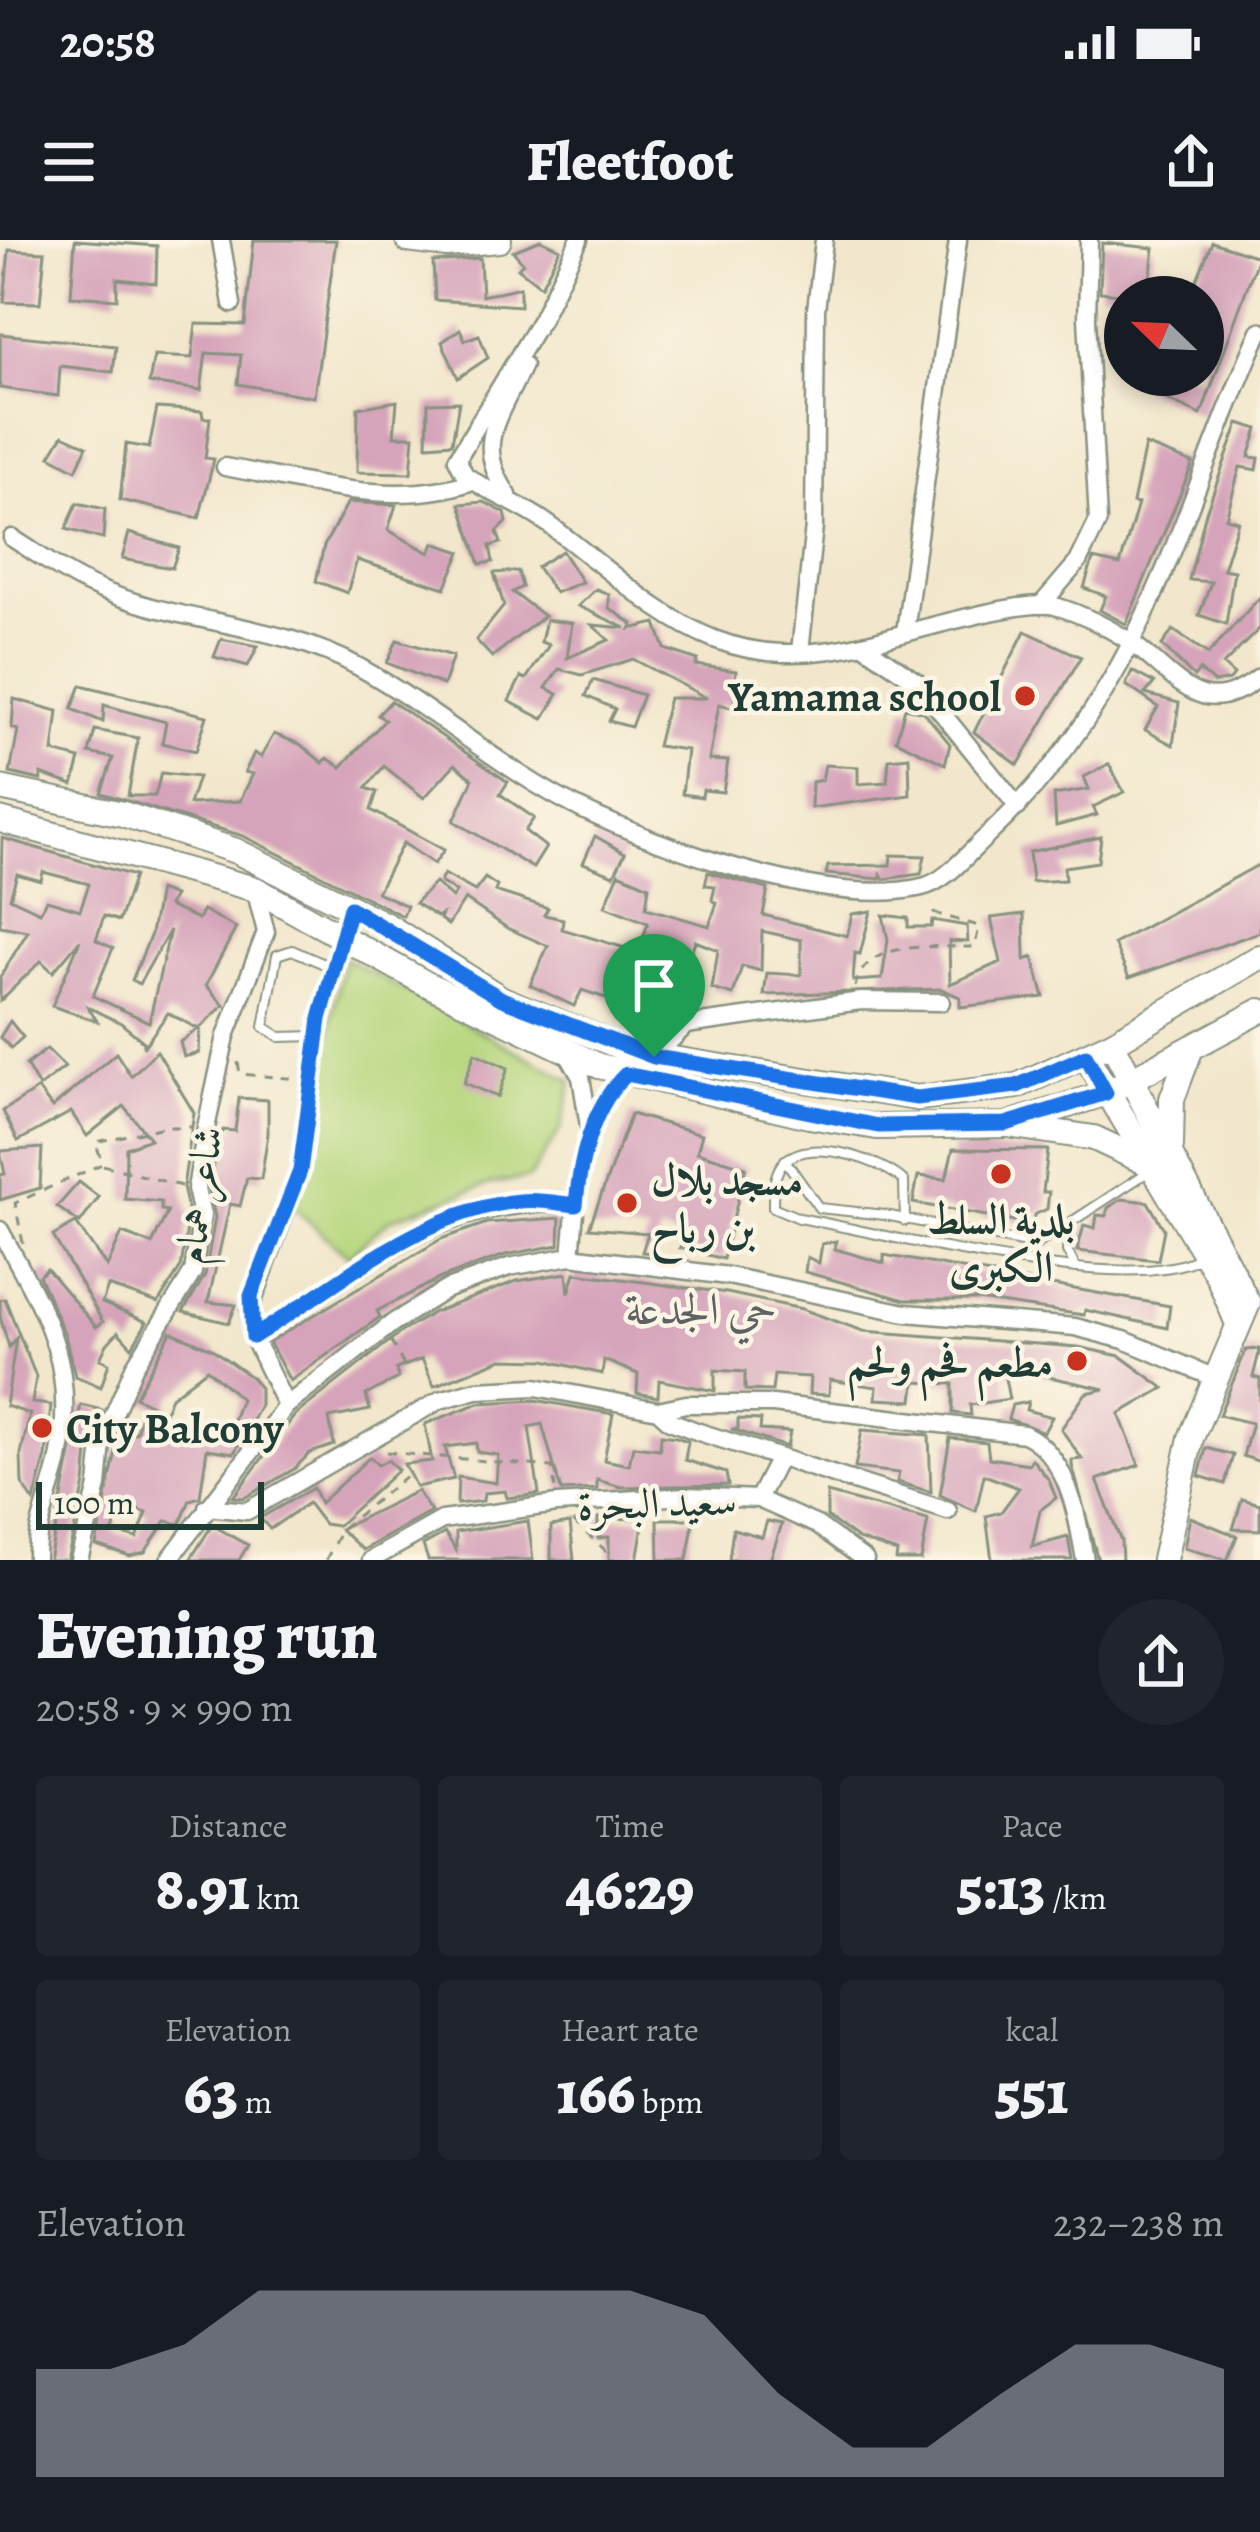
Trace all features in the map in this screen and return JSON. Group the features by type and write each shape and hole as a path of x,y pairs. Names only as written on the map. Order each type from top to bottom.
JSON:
{"main road":[{"path":"408,240 447,245 499,240"},
{"path":"0,788 123,814 236,851 350,908 502,999 654,1057 917,1098 1017,1086 1112,1043 1260,957"},
{"path":"0,820 255,889 425,983 566,1051 626,1074 878,1126 1006,1124 1094,1138 1150,1166"},
{"path":"341,935 350,908"},
{"path":"1006,1124 1106,1093 1260,1011"},
{"path":"1112,1043 1171,1148 1249,1310"},
{"path":"1171,1148 1172,1099 1191,1048"},
{"path":"1086,1056 1206,1255 1249,1310"},
{"path":"1164,1560 1191,1438 1214,1378 1249,1310"}],"street":[{"path":"220,240 232,304"},
{"path":"509,496 491,470 490,441 579,240"},
{"path":"800,651 813,549 816,310 824,240"},
{"path":"904,632 958,240"},
{"path":"1041,605 1078,562 1098,521 1087,318 1089,240"},
{"path":"541,319 458,452 459,467 473,481 509,496 676,623 728,647 800,651 862,644 1041,605 1059,608 1134,644 1192,693 1228,696 1260,677"},
{"path":"12,538 92,586 247,627 344,659 579,808 668,843 828,890 922,887 944,875 1018,807 1072,742 1134,644 1175,554 1260,331"},
{"path":"225,467 386,494 435,494 473,481"},
{"path":"862,644 916,680 1018,807"},
{"name":"شاعر همام","path":"79,1560 98,1486 102,1442 134,1367 193,1272 202,1215 196,1190 206,1128 220,1063 266,932 255,889"},
{"path":"286,1406 253,1337 251,1296 300,1171 317,1036 341,935"},
{"path":"654,1057 686,1025 856,1001 941,1002"},
{"path":"566,1051 581,1078 590,1132"},
{"path":"571,1256 590,1132 610,1089 626,1074"},
{"path":"253,1337 406,1238 443,1222 515,1201 576,1205"},
{"path":"0,1230 59,1348 66,1378 63,1436 36,1560"},
{"path":"169,1560 286,1406 394,1322 447,1289 508,1267 571,1256 728,1276 906,1313 1075,1327 1124,1340 1214,1378"},
{"path":"207,1507 247,1511 440,1400 506,1386 658,1410 686,1404 773,1404 1024,1434 1051,1453 1065,1481 1084,1560"},
{"path":"658,1410 670,1421 948,1511"},
{"path":"758,1499 779,1458"},
{"name":"سعيد البحرة","path":"371,1560 442,1520 557,1504 686,1496 758,1499 817,1525 865,1560"}],"lane":[{"path":"317,1036 280,1037 264,1027 277,955 292,950 334,969"},
{"path":"905,1221 904,1180 885,1165 817,1152 785,1160 773,1183 773,1207 799,1218 1076,1268 1162,1270 1181,1268 1206,1255"},
{"path":"785,1160 819,1208 1036,1245 1150,1166"},
{"path":"1069,1226 1067,1251 1076,1268"}],"path":[{"path":"856,1001 859,973 892,948 975,947 979,926 934,913 931,900 944,875"},
{"path":"220,1063 242,1062 240,1074 312,1080"},
{"path":"102,1164 96,1142 164,1126 206,1128"},
{"path":"10,1250 27,1241 15,1203 102,1164 196,1190"},
{"path":"388,1336 404,1366"},
{"path":"354,1449 552,1467 557,1504 604,1550 604,1560"},
{"path":"326,1560 342,1528 406,1476"}],"green space":[{"path":"344,958 572,1081 561,1129 529,1178 489,1184 390,1219 348,1256 293,1207"}],"building":[{"path":"75,240 157,246 156,283 117,279 117,299 71,296"},
{"path":"254,240 336,240 314,397 238,384 241,355 206,353 201,390 149,383 154,356 192,358 196,324 245,325"},
{"path":"541,240 560,249 541,286 518,268 523,263 513,251"},
{"path":"1212,242 1258,257 1224,351 1224,276 1198,276"},
{"path":"1102,243 1154,248 1151,276 1104,276 1104,292 1100,292"},
{"path":"9,250 45,252 40,303 4,302"},
{"path":"480,258 482,296 520,287 520,306 435,300 433,262"},
{"path":"460,329 465,340 479,335 488,358 458,378 442,342"},
{"path":"0,334 116,346 113,372 60,366 58,396 0,388"},
{"path":"1159,396 1208,396 1201,415"},
{"path":"397,401 394,436 414,436 411,473 357,472 358,408"},
{"path":"459,402 452,443 427,445 428,403"},
{"path":"157,408 202,411 203,418 210,418 205,458 214,459 199,518 120,500 126,444 149,448"},
{"path":"1239,423 1258,429 1249,457 1259,458 1257,470 1240,467 1226,518 1238,521 1223,569 1234,571 1226,624 1199,615 1211,582 1189,580 1206,512"},
{"path":"63,435 87,446 76,470 50,456"},
{"path":"1145,445 1193,463 1126,624 1100,610 1106,596 1084,588 1093,559 1120,565 1138,504 1133,503"},
{"path":"348,502 396,505 388,530 430,553 434,543 461,552 445,588 357,560 347,593 316,581 324,546"},
{"path":"484,502 505,513 507,522 497,532 501,543 490,546 493,562 480,564 460,504"},
{"path":"77,503 105,509 103,539 66,529"},
{"path":"129,533 179,548 172,568 122,559"},
{"path":"562,551 582,582 555,593 537,567"},
{"path":"518,571 522,587 512,592 544,616 492,657 476,640 504,606 494,573"},
{"path":"596,589 609,594 609,608 633,624 630,629 656,623 665,649 698,660 696,665 736,671 734,684 750,687 746,711 719,704 709,760 728,761 723,792 703,790 702,797 682,794 687,750 657,746 669,698 707,698 633,659 582,675 559,669 546,688 558,694 543,719 509,701 521,677 526,679 549,645 541,642 546,620 572,623 567,658 609,640 592,625 626,628 578,606"},
{"path":"1260,597 1260,628 1223,665 1234,675 1230,680 1214,683 1199,670 1194,677 1162,645 1173,630 1208,654"},
{"name":"Yamama school","path":"1025,631 1081,657 1018,765 974,732"},
{"path":"221,639 258,646 248,666 214,657"},
{"path":"397,640 453,656 443,685 387,663"},
{"path":"1132,671 1154,683 1145,694 1179,703 1173,745 1145,730 1158,707 1126,685"},
{"path":"593,680 643,695 631,727 609,721 615,709 586,696"},
{"path":"81,685 207,716 196,751 162,743 166,722 104,705 103,722 72,709"},
{"path":"14,699 58,711 53,752 80,759 73,785 41,774 41,780 10,773 18,730 12,728"},
{"path":"391,701 508,782 500,794 534,818 525,831 546,847 533,868 454,821 473,779 455,764 424,798 384,766 366,788 377,792 371,810 444,850 434,864 403,843 377,892 407,906 403,916 243,836 101,793 113,758 89,753 95,730 138,738 128,796 155,796 161,773 198,777 189,804 240,801 253,774 245,772 254,753 261,757 274,734 300,744 323,763 327,758 341,767 385,720 378,715"},
{"path":"905,708 924,712 950,744 945,764 896,740"},
{"path":"909,757 910,795 811,808 812,782 822,780 825,765 858,767 858,784 887,782 889,759"},
{"path":"1109,764 1124,792 1093,807 1097,815 1056,826 1054,795 1089,789 1084,777"},
{"path":"595,836 625,853 614,875 583,863"},
{"path":"1101,837 1098,862 1064,867 1065,880 1032,882 1029,852"},
{"path":"2,838 134,876 119,921 104,916 96,940 113,948 93,996 149,1022 170,930 139,984 132,980 151,934 159,890 174,896 168,906 198,919 203,910 236,928 206,985 224,1005 200,1028 199,1053 184,1057 180,1042 198,1029 168,1013 143,1048 144,1042 121,1023 88,1007 97,1021 52,1006 80,940 53,972 41,961 0,1001 0,977 28,931 0,926","holes":["43,872 89,884 80,910 47,900 40,912 10,898 17,874 41,881"]},
{"path":"891,855 925,856 921,874 884,879 881,874 880,879 826,874 828,866 890,865"},
{"path":"1260,864 1260,932 1129,978 1114,944"},
{"path":"708,872 768,889 763,915 847,936 852,914 871,911 860,954 855,953 853,981 882,979 888,940 883,915 908,918 908,927 931,927 932,920 967,926 968,942 949,941 950,984 1001,962 991,918 1024,914 1025,960 1033,957 1044,997 960,1007 960,997 941,989 764,995 767,973 801,975 801,940 762,931 761,971 742,966 733,995 712,989 718,950 695,941 685,970 662,964 654,990 635,984 626,1005 582,990 574,1006 530,985 548,946 507,928 465,899 448,925 440,919 442,914 437,917 415,903 435,883 452,898 456,892 440,882 444,874 475,891 485,878 497,886 495,891 548,908 544,915 563,919 562,929 638,952 648,923 605,906 619,873 649,886 646,908 709,926 717,903 712,900 715,886 705,885"},
{"path":"10,1021 23,1037 11,1048 0,1037"},
{"path":"47,1049 65,1067 39,1087 26,1065"},
{"path":"157,1051 194,1113 183,1187 189,1215 181,1267 158,1303 108,1286 102,1303 147,1322 132,1347 118,1332 107,1344 100,1359 109,1363 101,1387 75,1376 65,1335 39,1276 47,1269 96,1327 103,1322 53,1236 76,1223 107,1267 122,1233 152,1244 168,1211 161,1210 161,1202 125,1199 126,1148 150,1139 124,1106 87,1136 71,1112 18,1141 3,1111 38,1089 52,1108 116,1053 131,1076"},
{"path":"475,1053 508,1068 498,1097 464,1083"},
{"path":"239,1098 268,1100 268,1134 261,1179 247,1178 240,1206 230,1204 208,1302 236,1305 229,1323 183,1312 205,1275 215,1217 209,1189 217,1140 223,1130 235,1131"},
{"path":"631,1114 702,1134 697,1152 746,1167 723,1259 680,1248 683,1238 661,1232 652,1253 642,1252 648,1233 589,1228"},
{"path":"42,1148 40,1188 0,1200 0,1175 5,1174 0,1151"},
{"path":"953,1149 1048,1150 1043,1192 1049,1192 1047,1209 1034,1215 1032,1224 913,1203 918,1176 946,1179"},
{"path":"79,1182 99,1197 80,1223 57,1207"},
{"path":"1122,1199 1148,1202 1164,1229 1158,1260 1077,1251 1084,1225 1095,1228 1097,1215 1106,1216 1108,1208"},
{"path":"560,1218 559,1245 505,1255 441,1278 377,1311 380,1317 290,1381 269,1342 441,1239 487,1223"},
{"path":"836,1241 835,1249 884,1263 884,1255 1170,1306 1167,1328 1085,1310 1084,1315 977,1300 905,1300 805,1272 807,1257 819,1263 822,1244"},
{"path":"567,1273 569,1293 575,1273 727,1293 802,1309 863,1331 1078,1347 1120,1356 1164,1388 1119,1414 1139,1465 1097,1480 1121,1541 1122,1560 1098,1560 1072,1465 1072,1460 1082,1459 1061,1429 1086,1393 1105,1389 1036,1374 1004,1373 1009,1399 970,1405 971,1415 953,1413 953,1384 915,1382 913,1401 876,1399 877,1387 830,1380 829,1395 809,1394 810,1377 774,1375 772,1391 745,1390 745,1372 715,1370 715,1391 659,1380 658,1397 637,1393 638,1374 604,1360 602,1374 545,1360 502,1359 434,1386 422,1359 396,1369 398,1378 366,1395 370,1410 329,1418 334,1445 310,1453 294,1469 244,1498 233,1497 295,1415 401,1332 434,1312 517,1281"},
{"path":"5,1299 36,1377 32,1403 51,1405 46,1457 34,1501 22,1484 21,1454 30,1414 6,1406 16,1338 9,1347 0,1317 0,1300"},
{"path":"171,1332 212,1349 260,1388 260,1405 234,1453 207,1449 200,1497 190,1500 180,1524 166,1521 145,1552 130,1556 96,1545 120,1432 136,1433 140,1419 196,1432 200,1421 231,1425 241,1399 207,1369 171,1397 165,1411 135,1397","holes":["121,1505 147,1513 137,1538 113,1532"]},
{"path":"1260,1349 1253,1377 1260,1379 1260,1462 1243,1456 1252,1423 1219,1415 1246,1350"},
{"path":"535,1400 613,1414 604,1460 629,1465 633,1446 660,1449 661,1435 676,1437 688,1441 685,1460 726,1473 728,1485 621,1487 597,1480 597,1489 561,1491 542,1424 529,1427 539,1494 507,1498 505,1491 484,1493 483,1501 457,1504 458,1477 496,1483 498,1455 477,1452 476,1443 445,1447 454,1479 416,1487 404,1464 432,1461 425,1424 479,1403"},
{"path":"1028,1402 1026,1410 1052,1417 1044,1432 1008,1419 1012,1405"},
{"path":"81,1405 102,1410 89,1440 85,1484 67,1560 49,1560"},
{"path":"738,1419 761,1420 760,1430 790,1432 787,1447 731,1429 738,1429"},
{"path":"862,1430 929,1435 931,1492 897,1482 899,1473 855,1468"},
{"path":"950,1438 987,1442 989,1458 1029,1464 1032,1459 1056,1498 1040,1510 1032,1547 1068,1537 1072,1560 992,1560 986,1516 1001,1512 1019,1488 984,1475 976,1511 940,1495"},
{"path":"1206,1448 1233,1455 1225,1484 1199,1476"},
{"path":"370,1457 378,1465 388,1460 398,1470 337,1526 324,1524 308,1503 270,1529 260,1518 313,1488 320,1503"},
{"path":"417,1491 431,1512 363,1550 340,1529"},
{"path":"827,1493 928,1520 921,1560 896,1560 897,1552 858,1539 827,1517"},
{"path":"1242,1499 1260,1504 1260,1530 1233,1529"},
{"path":"1190,1517 1237,1536 1227,1560 1184,1548"},
{"path":"598,1518 644,1519 637,1560 609,1560 609,1537 598,1538"},
{"path":"658,1519 694,1519 687,1560 659,1560"},
{"path":"528,1521 533,1560 428,1560 423,1545 445,1533 456,1550 456,1532"},
{"path":"767,1521 782,1524 770,1560 729,1560 733,1529 762,1537"},
{"path":"570,1523 574,1560 551,1560 551,1526"},
{"path":"212,1525 248,1545 239,1560 190,1560"}],"place":[{"name":"Yamama school","path":"1025,696"},
{"name":"بلدية السلط الكبرى","path":"1001,1174"},
{"name":"مسجد بلال بن رباح","path":"627,1203"},
{"name":"مطعم فحم ولحم","path":"1077,1361"},
{"name":"City Balcony","path":"42,1428"}],"district":[{"name":"حي الجدعة","path":"701,1308"}],"route":[{"path":"350,908 388,926 502,999 654,1057 917,1098 1017,1086 1086,1056 1106,1093 1006,1124 963,1129 878,1126 809,1116 626,1074 610,1089 590,1132 576,1205 515,1201 468,1211 406,1238 253,1337 251,1296 300,1171 320,1019 350,908"}]}
